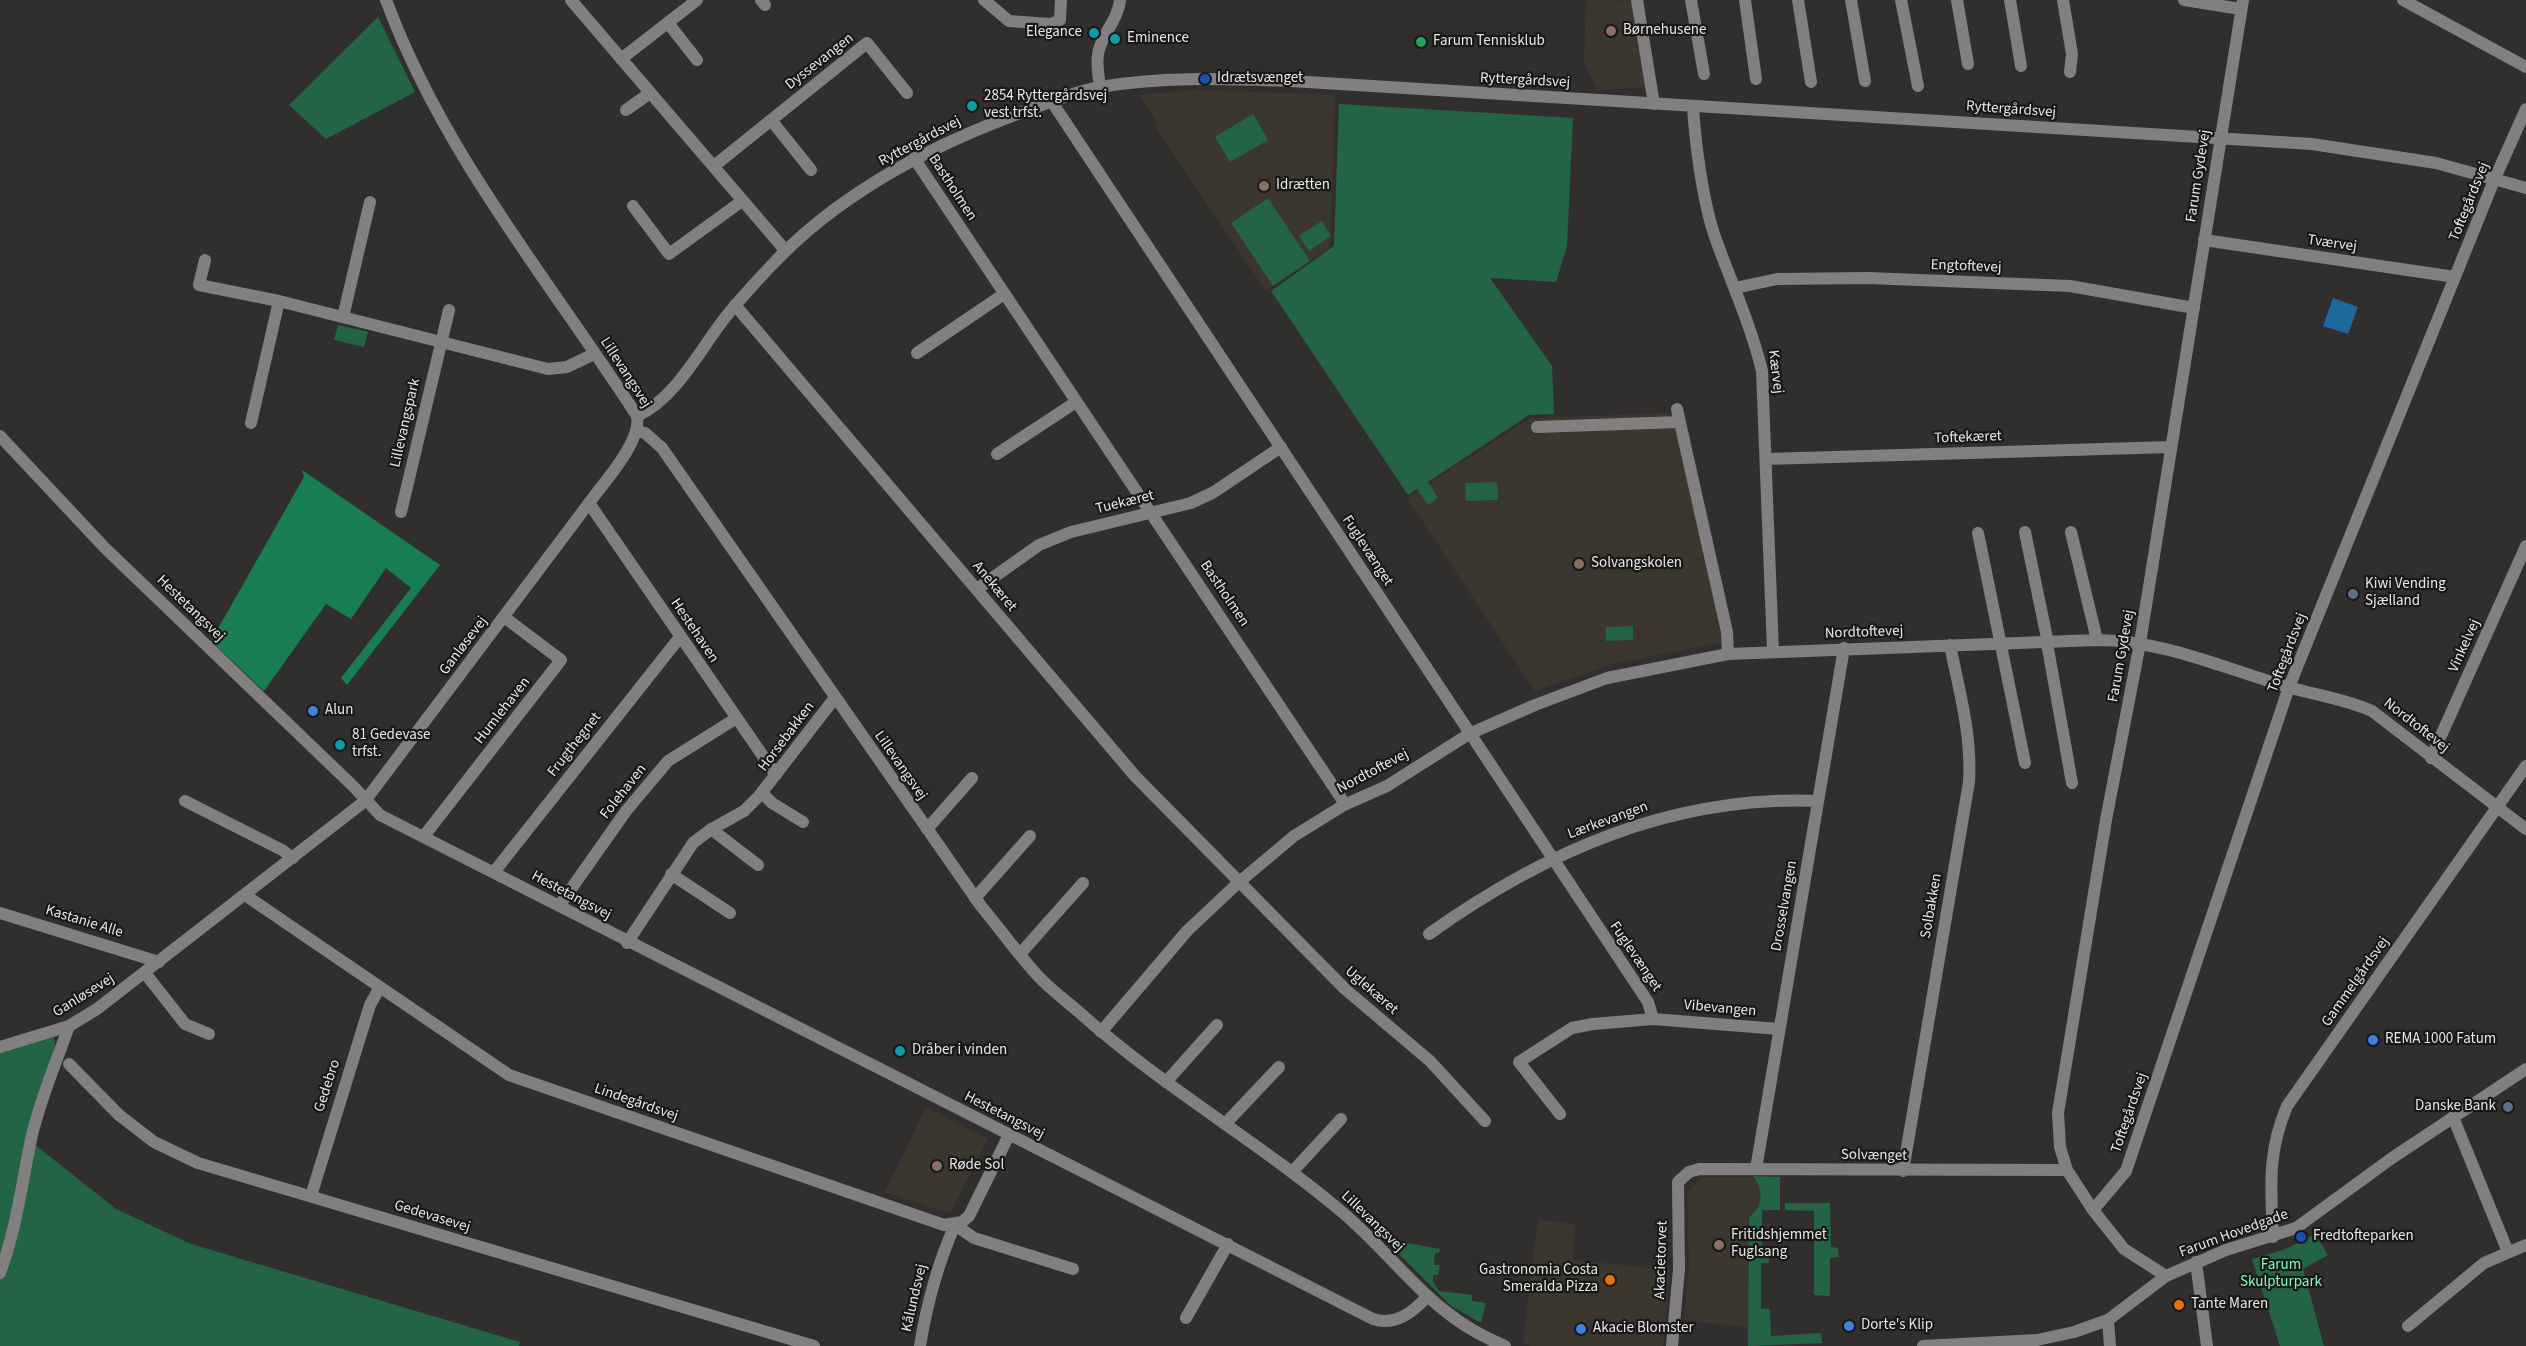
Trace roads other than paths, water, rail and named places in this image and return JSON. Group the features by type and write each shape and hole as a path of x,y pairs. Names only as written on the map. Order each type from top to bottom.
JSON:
{"street":[{"name":"Lillevangsvej","path":"386,0 432,101 465,159 637,417 637,431 645,434 662,448 834,699 975,898 1039,977 1101,1032 1166,1082 1293,1171 1345,1214 1426,1297"},
{"path":"571,0 785,250"},
{"path":"621,59 697,0"},
{"path":"984,0 1009,21 1052,24 1060,20 1061,0"},
{"path":"1100,87 1098,52 1101,41 1114,22 1120,0"},
{"path":"1637,0 1654,104"},
{"path":"1691,0 1704,74"},
{"path":"1745,0 1756,79"},
{"path":"1798,0 1810,82"},
{"path":"1851,0 1865,81"},
{"path":"1901,0 1918,86"},
{"path":"1957,0 1968,64"},
{"path":"2010,0 2020,66"},
{"path":"2063,0 2072,54 2070,72"},
{"path":"2184,0 2242,5"},
{"path":"2403,0 2526,67"},
{"name":"Farum Gydevej","path":"2166,1276 2133,1257 2102,1222 2067,1170 2060,1147 2058,1113 2106,820 2140,643 2242,5"},
{"path":"668,23 697,60"},
{"name":"Dyssevangen","path":"714,166 867,43 907,93"},
{"name":"Ryttergårdsvej","path":"637,417 661,403 735,305 785,250 842,205 914,158 979,128 1100,87 1162,81 1235,80 2312,144 2384,153 2495,178 2526,188"},
{"path":"626,110 650,93"},
{"name":"Fuglevænget","path":"1052,102 1648,1002 1653,1019"},
{"name":"Kærvej","path":"1693,106 1695,136 1714,234 1755,341 1762,371 1773,651"},
{"name":"Toftegårdsvej","path":"2093,1209 2126,1171 2289,687 2495,178 2526,109"},
{"path":"771,120 811,170"},
{"name":"Bastholmen","path":"914,158 1345,804"},
{"path":"633,206 669,254 742,201"},
{"path":"343,317 370,202"},
{"name":"Tværvej","path":"2204,240 2455,277"},
{"path":"206,260 199,285 279,301 548,369 567,367 594,354"},
{"name":"Engtoftevej","path":"1735,288 1777,279 1868,278 2070,286 2194,308"},
{"path":"917,353 1004,294"},
{"path":"251,423 279,301"},
{"name":"Anekæret","path":"735,305 1135,776 1238,883"},
{"name":"Lillevangspark","path":"401,512 449,310"},
{"path":"997,454 1076,402"},
{"path":"1677,409 1727,632 1728,654"},
{"path":"1537,427 1680,422"},
{"name":"Ganløsevej","path":"0,1047 69,1026 145,973 365,801 588,503 624,454 637,431"},
{"name":"Hestetangsvej","path":"0,436 105,548 354,787 380,815 494,872 627,943 1373,1319 1384,1323 1402,1317 1426,1297"},
{"name":"Tuekæret","path":"977,589 1039,545 1071,532 1191,503 1214,492 1281,447"},
{"name":"Toftekæret","path":"1766,459 2171,447"},
{"name":"Hestehaven","path":"588,503 776,776"},
{"path":"2025,532 2048,643 2072,783"},
{"path":"2071,532 2097,640"},
{"path":"1978,533 2025,762"},
{"name":"Vinkelvej","path":"2431,758 2526,546"},
{"name":"Humlehaven","path":"424,836 561,660 504,617"},
{"name":"Frugthegnet","path":"494,872 680,637"},
{"name":"Nordtoftevej","path":"1101,1032 1187,931 1238,883 1294,836 1345,804 1387,786 1469,734 1526,708 1607,678 1728,654 2097,640 2140,643 2289,687 2357,704 2372,711 2526,829"},
{"name":"Solbakken","path":"1903,1171 1969,782 1971,757 1968,732 1950,645"},
{"name":"Drosselvangen","path":"1756,1169 1844,648"},
{"name":"Horsebakken","path":"627,943 693,843 711,829 744,811 762,793 834,699"},
{"name":"Folehaven","path":"559,906 626,811 668,761 735,719"},
{"name":"Gammelgårdsvej","path":"2273,1237 2272,1153 2276,1133 2287,1106 2526,766"},
{"name":"Lillevangsvej","path":"927,829 972,778"},
{"name":"Horsebakken","path":"762,793 803,822"},
{"path":"185,801 282,850 293,858"},
{"name":"Lærkevangen","path":"1429,934 1551,858 1611,833 1722,805 1774,801 1818,801"},
{"path":"711,829 758,865"},
{"path":"975,898 1030,836"},
{"path":"671,874 730,913"},
{"path":"1020,954 1083,883"},
{"name":"Uglekæret","path":"1238,883 1345,989 1430,1061 1485,1121"},
{"name":"Lindegårdsvej","path":"245,895 520,1080 944,1225 955,1225 974,1238 1073,1269"},
{"name":"Kastanie Alle","path":"0,913 159,962"},
{"path":"145,973 185,1024 209,1034"},
{"name":"Gedebro","path":"311,1197 370,1005 380,987"},
{"name":"Vibevangen","path":"1560,1114 1519,1062 1572,1028 1653,1019 1779,1029"},
{"path":"1166,1082 1217,1025"},
{"path":"0,1273 18,1215 32,1136 44,1089 69,1026"},
{"name":"Gedevasevej","path":"69,1064 119,1115 154,1142 198,1163 814,1346"},
{"path":"1225,1124 1279,1067"},
{"name":"Farum Hovedgade","path":"1923,1346 2037,1343 2108,1320 2166,1276 2196,1262 2273,1237 2313,1218 2392,1158 2526,1070"},
{"path":"2453,1117 2508,1252"},
{"path":"1293,1171 1341,1119"},
{"path":"955,1225 969,1216 1009,1135"},
{"name":"Solvænget","path":"1683,1176 1699,1169 2067,1170"},
{"name":"Akacietorvet","path":"1672,1346 1679,1269 1678,1182 1683,1176"},
{"name":"Kålundsvej","path":"920,1346 936,1269 955,1225"},
{"path":"1186,1318 1227,1244"},
{"path":"2408,1326 2484,1263 2526,1245"},
{"path":"2196,1262 2207,1346"},
{"path":"1426,1297 1470,1331 1505,1346"},
{"path":"2108,1320 2109,1346"}],"water":[{"path":"2333,298 2358,307 2348,334 2323,326"}],"place":[{"name":"Børnehusene","path":"1611,31"},
{"name":"Elegance","path":"1094,33"},
{"name":"Eminence","path":"1115,39"},
{"name":"Farum Tennisklub","path":"1421,42"},
{"name":"Idrætsvænget","path":"1205,79"},
{"name":"2854 Ryttergårdsvej vest trfst.","path":"972,106"},
{"name":"Idrætten","path":"1264,186"},
{"name":"Solvangskolen","path":"1579,564"},
{"name":"Kiwi Vending Sjælland","path":"2353,594"},
{"name":"Alun","path":"313,711"},
{"name":"81 Gedevase trfst.","path":"340,745"},
{"name":"REMA 1000 Fatum","path":"2373,1040"},
{"name":"Dråber i vinden","path":"900,1051"},
{"name":"Danske Bank","path":"2508,1107"},
{"name":"Røde Sol","path":"937,1166"},
{"name":"Fredtofteparken","path":"2301,1237"},
{"name":"Fritidshjemmet Fuglsang","path":"1719,1245"},
{"name":"Gastronomia Costa Smeralda Pizza","path":"1610,1280"},
{"name":"Tante Maren","path":"2179,1305"},
{"name":"Dorte's Klip","path":"1849,1326"},
{"name":"Akacie Blomster","path":"1581,1329"}],"park label":[{"name":"Farum Skulpturpark","path":"2281,1274"}]}
